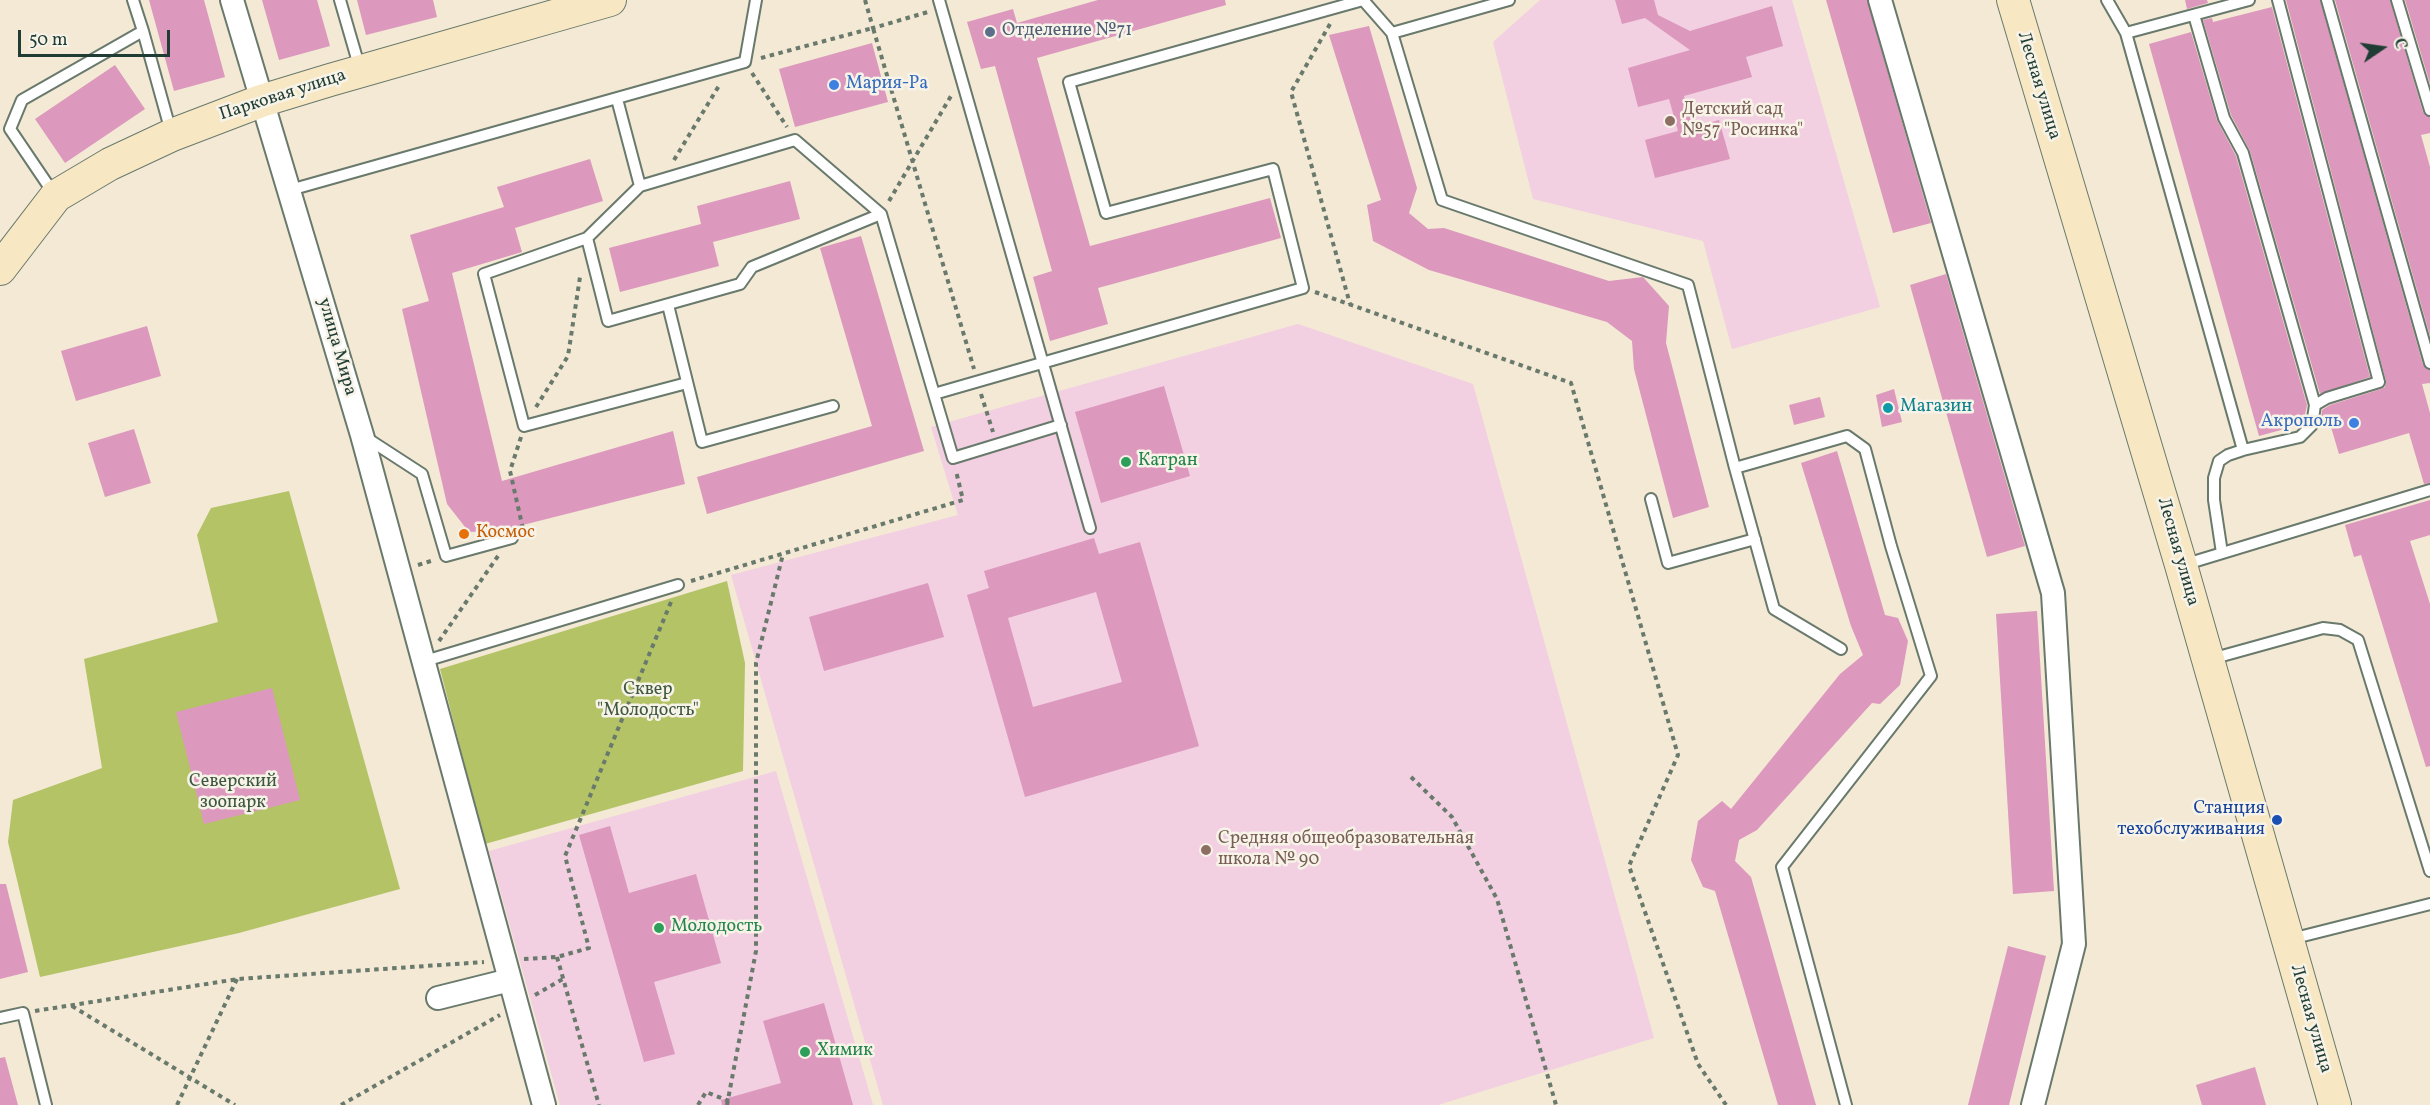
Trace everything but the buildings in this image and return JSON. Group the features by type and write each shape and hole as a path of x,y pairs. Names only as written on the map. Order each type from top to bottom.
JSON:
{"main road":[{"name":"Парковая улица","path":"0,269 56,196 110,164 172,135 261,101 610,0"},
{"name":"Лесная улица","path":"2013,0 2181,566 2334,1105"}],"street":[{"name":"улица Мира","path":"232,0 362,435 544,1105"},
{"path":"1881,0 2053,593 2074,944 2033,1105"},
{"path":"438,998 508,971"}],"lane":[{"path":"133,0 172,135"},
{"path":"340,0 361,71"},
{"path":"290,190 745,62 756,0"},
{"path":"934,394 1303,288 1273,169 1107,213 1069,82 1363,0 1392,33 1442,200 1688,285 1774,609 1840,649"},
{"path":"1392,33 1509,0"},
{"path":"2107,0 2126,33 2243,450"},
{"path":"2126,33 2194,15 2218,4 2249,0"},
{"path":"2278,0 2379,382 2327,398 2315,405"},
{"path":"2327,0 2430,363"},
{"path":"2397,0 2430,110"},
{"path":"940,4 1090,528"},
{"path":"2194,15 2224,118 2243,153 2315,405 2312,426 2300,436 2243,450 2219,461 2214,478 2214,500 2222,553"},
{"path":"56,196 10,129 22,100 142,31"},
{"path":"616,99 640,186"},
{"path":"687,383 524,426 484,274 587,238 640,186 795,140 881,214 953,458 1061,425"},
{"path":"587,238 608,321 740,284 752,267 881,214"},
{"path":"668,305 702,442 833,406"},
{"path":"362,435 422,474 446,556 512,538"},
{"path":"1735,468 1847,436 1865,449 1891,546 1931,676 1782,867 1846,1105"},
{"path":"2181,566 2430,490"},
{"path":"1651,499 1668,563 1755,539"},
{"path":"425,662 678,585"},
{"path":"2208,660 2323,628 2340,630 2358,640 2424,833 2430,871"},
{"path":"2288,940 2430,904"},
{"path":"0,1018 23,1013 46,1105"}],"path":[{"path":"865,0 997,445"},
{"path":"795,140 745,62 873,28 940,4"},
{"path":"1339,7 1291,92 1350,304"},
{"path":"640,186 674,161 731,66"},
{"path":"881,214 961,78"},
{"path":"425,662 512,538 524,533 510,471 524,426 568,356 587,238"},
{"path":"1303,288 1571,383 1678,755 1629,867 1698,1064 1726,1105"},
{"path":"23,1013 238,979 508,971 590,948 565,856 678,585 963,500 953,458"},
{"path":"698,1105 706,1092 728,1103 756,951 756,663 783,554"},
{"path":"399,571 446,556"},
{"path":"1411,777 1452,817 1497,899 1556,1105"},
{"path":"557,957 599,1105"},
{"path":"177,1105 238,979"},
{"path":"341,1105 563,979"},
{"path":"70,1005 235,1105"}],"shaded area":[{"name":"Детский сад №57 \"Росинка\"","path":"1540,0 1792,0 1880,307 1732,349 1703,241 1533,199 1493,42"},
{"name":"Средняя общеобразовательная школа № 90","path":"1298,324 1473,384 1654,1038 1438,1105 883,1105 731,575 958,515 931,427"},
{"path":"776,771 873,1105 560,1105 489,851"}],"green space":[{"name":"Северский зоопарк","path":"289,491 400,889 239,933 40,977 8,842 13,800 102,768 84,659 218,622 197,535 211,508"},
{"name":"Сквер \"Молодость\"","path":"727,581 745,663 743,771 485,844 440,669"}],"place":[{"name":"Отделение №71","path":"990,32"},
{"name":"Мария-Ра","path":"834,85"},
{"name":"Детский сад №57 \"Росинка\"","path":"1670,121"},
{"name":"Магазин","path":"1888,408"},
{"name":"Акрополь","path":"2354,423"},
{"name":"Катран","path":"1126,462"},
{"name":"Космос","path":"464,534"},
{"name":"Станция техобслуживания","path":"2277,820"},
{"name":"Средняя общеобразовательная школа № 90","path":"1206,850"},
{"name":"Молодость","path":"659,928"},
{"name":"Химик","path":"805,1052"}]}
